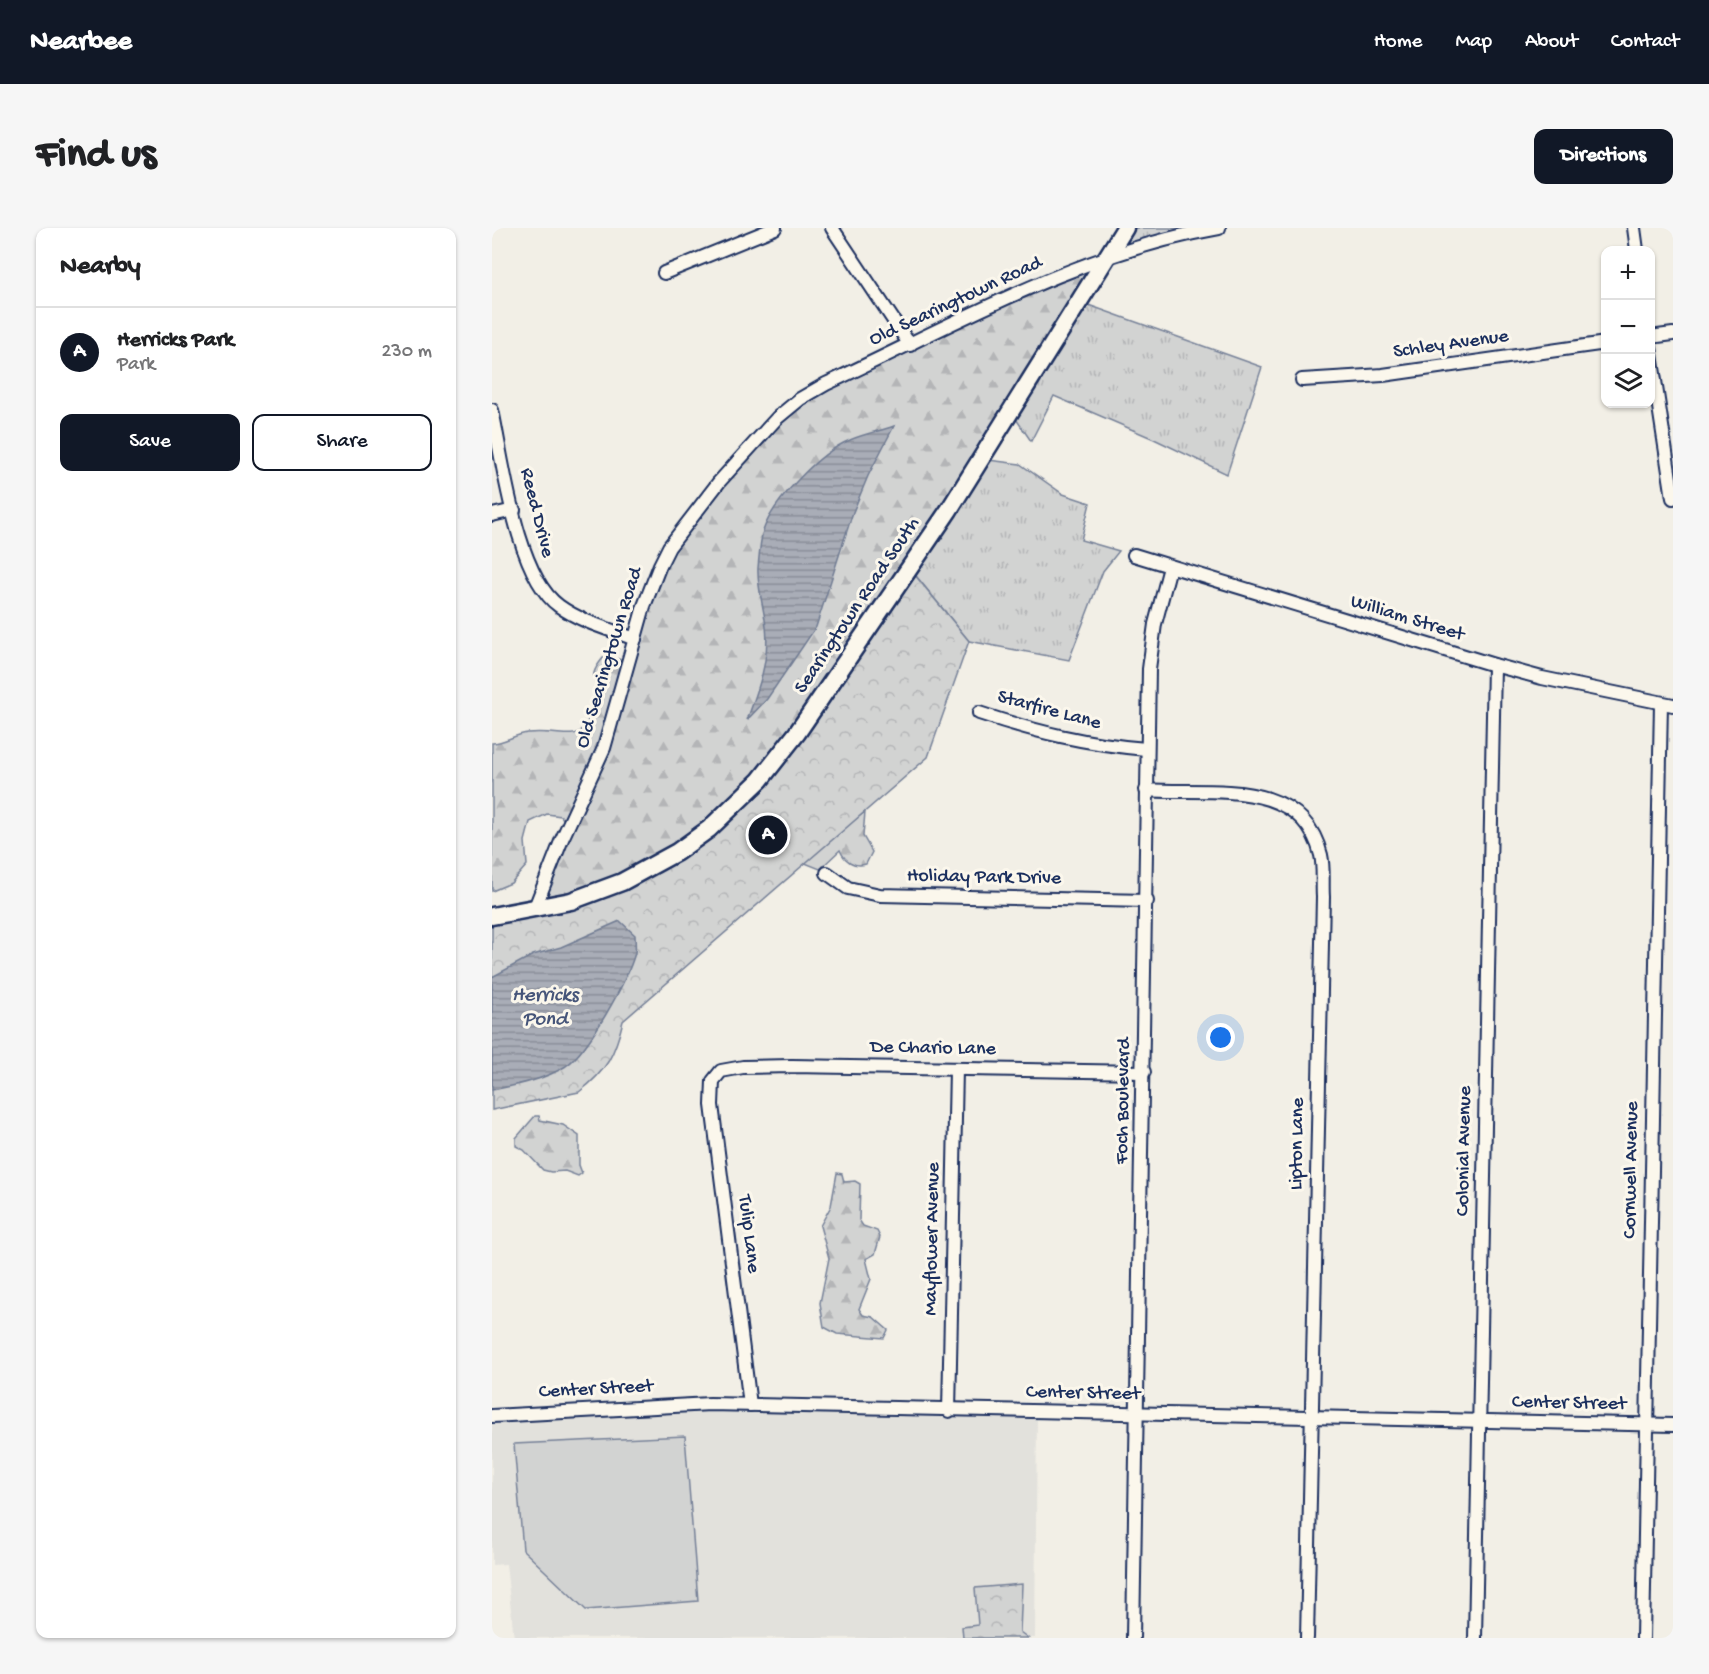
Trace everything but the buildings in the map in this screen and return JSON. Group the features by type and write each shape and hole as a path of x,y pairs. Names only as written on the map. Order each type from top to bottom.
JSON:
{"main road":[{"name":"Searingtown Road South","path":"492,916 534,910 594,894 656,865 709,829 760,780 797,733 870,622 943,520 1125,228"}],"street":[{"path":"664,273 775,228"},
{"path":"832,228 910,345"},
{"name":"Old Searingtown Road","path":"534,910 562,839 604,748 651,586 669,547 719,482 777,418 800,399 826,384 1030,287 1132,247 1219,228"},
{"path":"1634,228 1636,246"},
{"path":"1655,336 1673,334"},
{"name":"Schley Avenue","path":"1302,380 1383,375 1601,344"},
{"path":"1651,354 1673,498"},
{"name":"Reed Drive","path":"492,410 525,559 547,594 572,614 635,639"},
{"path":"492,515 514,510"},
{"name":"William Street","path":"1134,555 1494,665 1542,678 1667,704"},
{"name":"Foch Boulevard","path":"1132,1638 1147,901 1146,749 1149,669 1155,624 1170,567"},
{"name":"Colonial Avenue","path":"1475,1638 1494,665"},
{"name":"Cornwell Avenue","path":"1643,1638 1667,704"},
{"name":"Starfire Lane","path":"978,712 1061,738 1101,746 1146,749"},
{"name":"Lipton Lane","path":"1146,790 1250,794 1275,799 1306,824 1321,857 1323,897 1307,1638"},
{"name":"Holiday Park Drive","path":"826,873 848,888 880,895 1147,901"},
{"name":"De Chario Lane","path":"721,1071 743,1067 792,1066 1144,1072"},
{"name":"Mayflower Avenue","path":"949,1410 956,1069"},
{"name":"Tulip Lane","path":"721,1071 713,1081 712,1105 750,1405"},
{"name":"Center Street","path":"492,1416 669,1405 750,1405 1673,1425"}],"shaded area":[{"path":"659,1406 1037,1413 1035,1638 514,1638 506,1564 492,1565 492,1416"}],"green space":[{"path":"1127,228 1212,228 1111,253"},
{"path":"1107,257 797,733 677,852 534,910 568,826 561,816 547,814 530,822 525,841 527,865 511,883 492,891 492,743 528,733 574,734 586,725 596,696 597,686 594,675 597,665 603,658 619,659 625,671 669,547 800,399"},
{"path":"1080,302 1262,367 1227,474 1154,439 1054,396 1031,441 1014,416"},
{"path":"988,460 1020,464 1063,494 1090,503 1081,540 1119,551 1103,571 1069,660 969,641 912,571"},
{"path":"910,569 969,641 928,757 623,1021 613,1052 597,1077 589,1084 579,1092 492,1110 492,916 622,882 744,797"},
{"path":"865,812 863,836 872,852 866,864 857,865 850,862 840,850 820,869 805,863 804,858"},
{"path":"535,1116 539,1116 540,1120 563,1125 579,1136 579,1165 582,1173 578,1176 565,1171 543,1170 524,1150 516,1146 516,1138"},
{"path":"837,1173 842,1174 844,1182 855,1181 860,1184 859,1220 863,1226 877,1231 880,1237 875,1254 866,1259 871,1279 859,1309 863,1315 873,1317 888,1330 884,1338 837,1334 824,1327 820,1303 829,1258 820,1226 831,1206"},
{"path":"685,1436 698,1601 586,1610 523,1550 514,1444"},
{"path":"1022,1584 1020,1632 1028,1638 963,1638 962,1627 978,1625 975,1588"}],"water":[{"path":"894,426 868,476 853,512 816,627 767,699 747,720 765,663 767,639 758,568 762,535 768,519 787,492 825,455 850,440"},
{"name":"Herricks Pond","path":"620,921 635,935 635,953 616,997 585,1046 575,1058 558,1071 530,1081 492,1090 492,977 533,955 561,947"}],"place":[{"name":"Herricks Park","path":"768,835"}]}
